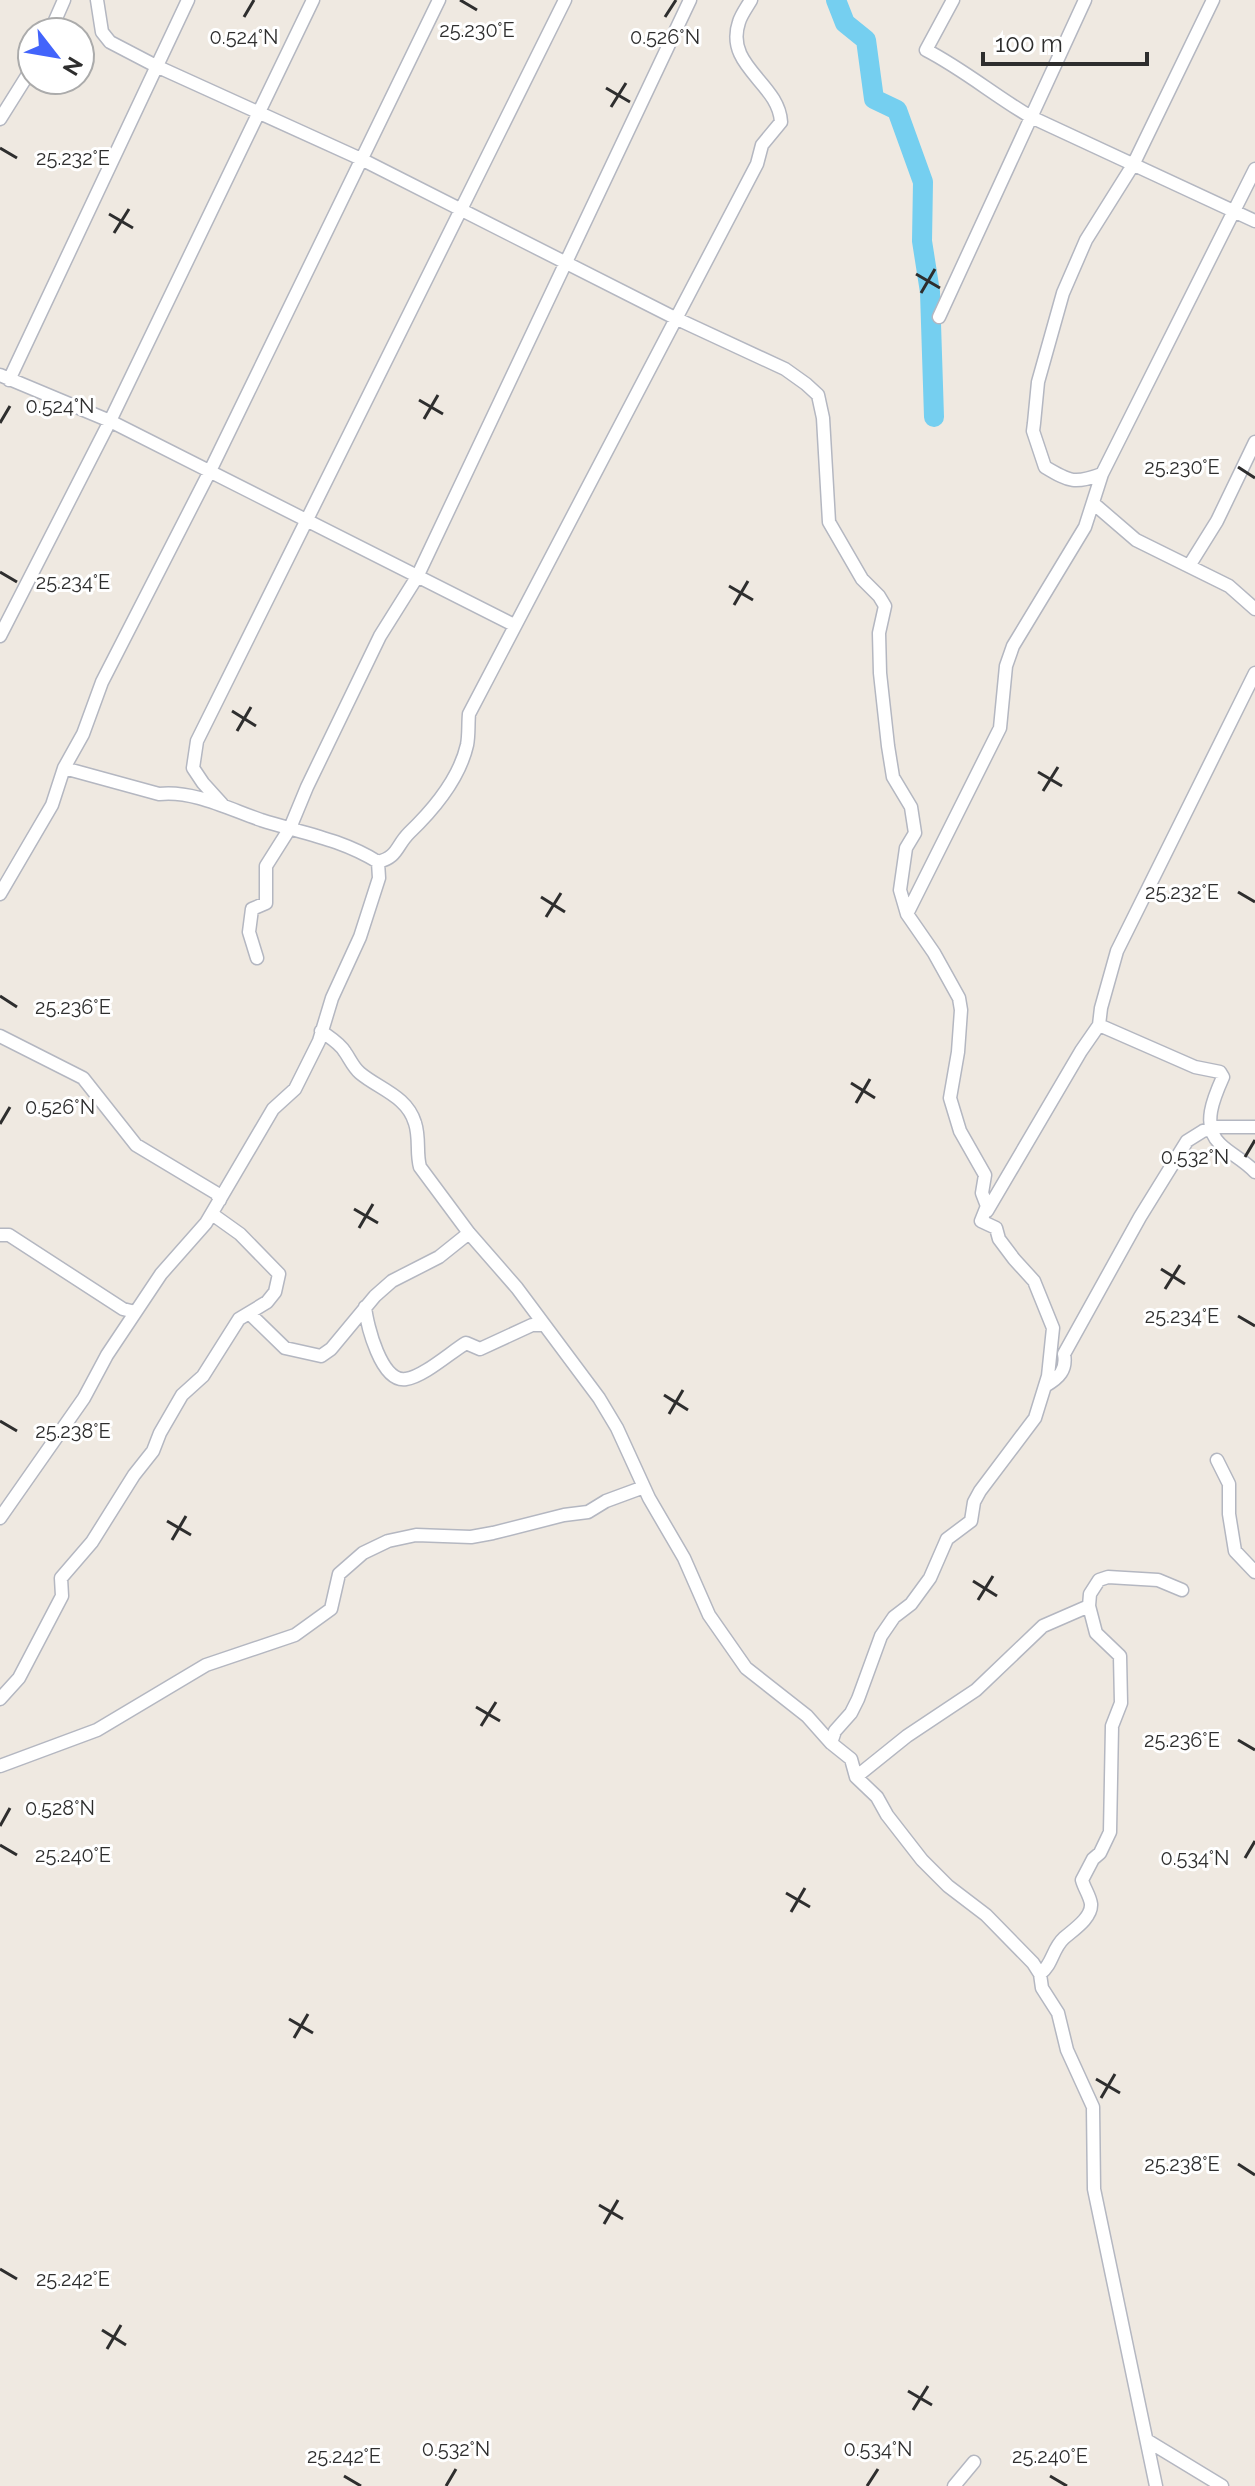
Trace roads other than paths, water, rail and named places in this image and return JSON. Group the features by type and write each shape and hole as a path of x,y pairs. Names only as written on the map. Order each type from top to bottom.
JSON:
{"street":[{"path":"97,0 102,32 110,42 257,114 361,159 675,318 785,369 818,395 823,418 829,522 853,565 885,606 879,633 888,746 893,777 911,807 915,833 906,848 900,890 907,914 934,953 959,998 958,1052 950,1098 953,1117 985,1175 982,1193 987,1206 981,1221"},
{"path":"188,0 5,378 110,421 514,625"},
{"path":"0,636 110,421 313,0"},
{"path":"0,894 52,805 64,768 83,734 102,682 209,473 439,0"},
{"path":"223,805 193,768 197,741 308,523 565,0"},
{"path":"257,958 249,932 252,909 266,903 266,866 290,828 369,656 417,577 690,0"},
{"path":"64,768 159,794 174,792 223,805 354,847 378,862 390,859 406,835 435,808 441,797 465,751 469,714 757,164 762,145 781,122 780,110 738,55 738,24 751,0"},
{"path":"953,0 926,50 1031,117 1255,221"},
{"path":"939,317 1085,0"},
{"path":"1102,474 1083,481 1068,481 1045,467 1033,431 1038,382 1063,293 1086,240 1133,165 1213,0"},
{"path":"0,119 16,94"},
{"path":"907,914 1000,728 1006,666 1013,646 1085,527 1102,474 1255,169"},
{"path":"1189,566 1217,521 1255,442"},
{"path":"1093,503 1136,540 1229,586 1255,609"},
{"path":"981,1221 1099,1025 1117,951 1255,673"},
{"path":"0,1518 84,1398 107,1355 161,1274 212,1214 273,1109 295,1089 319,1041 332,998 360,937 379,878 378,862"},
{"path":"1099,1025 1195,1067 1220,1072 1223,1077 1211,1106 1211,1128 1220,1144 1255,1172"},
{"path":"321,1031 344,1049 358,1072 399,1098 407,1107 415,1121 420,1167 469,1233 517,1288 599,1398 684,1558 709,1615 746,1668 807,1716 831,1743 851,1759 856,1777 877,1797 922,1860 1018,1944 1040,1974 1042,1988 1058,2013 1067,2050 1093,2107 1094,2189 1156,2486"},
{"path":"0,1036 83,1078 136,1145 216,1193 220,1200"},
{"path":"1045,1386 1066,1365 1064,1354 1140,1217 1187,1141 1211,1128 1255,1127"},
{"path":"0,1699 19,1678 62,1596 61,1578 92,1542 134,1475 153,1451 182,1395 203,1376 239,1319 267,1302 275,1292 279,1274 240,1234 212,1214"},
{"path":"831,1743 835,1731 851,1713 858,1699 881,1636 930,1578 947,1539 971,1521 974,1502 980,1491 1035,1418 1045,1386 1053,1328 1050,1315 1034,1281 999,1239 996,1228 981,1221"},
{"path":"249,1313 285,1348 321,1356 331,1349 365,1307 392,1281 439,1257 469,1233"},
{"path":"0,1235 9,1235 123,1309 135,1312"},
{"path":"365,1307 367,1331 379,1355 388,1370 406,1380 466,1343 480,1349 532,1325 543,1325"},
{"path":"1217,1460 1229,1484 1229,1514 1235,1551 1255,1572"},
{"path":"0,1766 97,1730 206,1665 295,1635 331,1609 339,1574 345,1567 363,1553 388,1541 416,1535 461,1537 493,1533 588,1512 606,1501 644,1487"},
{"path":"1040,1974 1051,1963 1062,1939 1090,1911 1091,1904 1082,1880 1110,1832 1112,1726 1121,1703 1120,1661 1118,1652 1096,1633 1089,1606 1090,1594 1099,1580 1108,1577 1158,1580 1182,1590"},
{"path":"856,1777 907,1736 976,1690 1043,1626 1089,1606"},
{"path":"1148,2441 1222,2486"},
{"path":"954,2486 974,2462"}],"waterway":[{"path":"836,0 845,23 866,40 874,99 897,110 923,182 922,241 930,292 934,417"}]}
